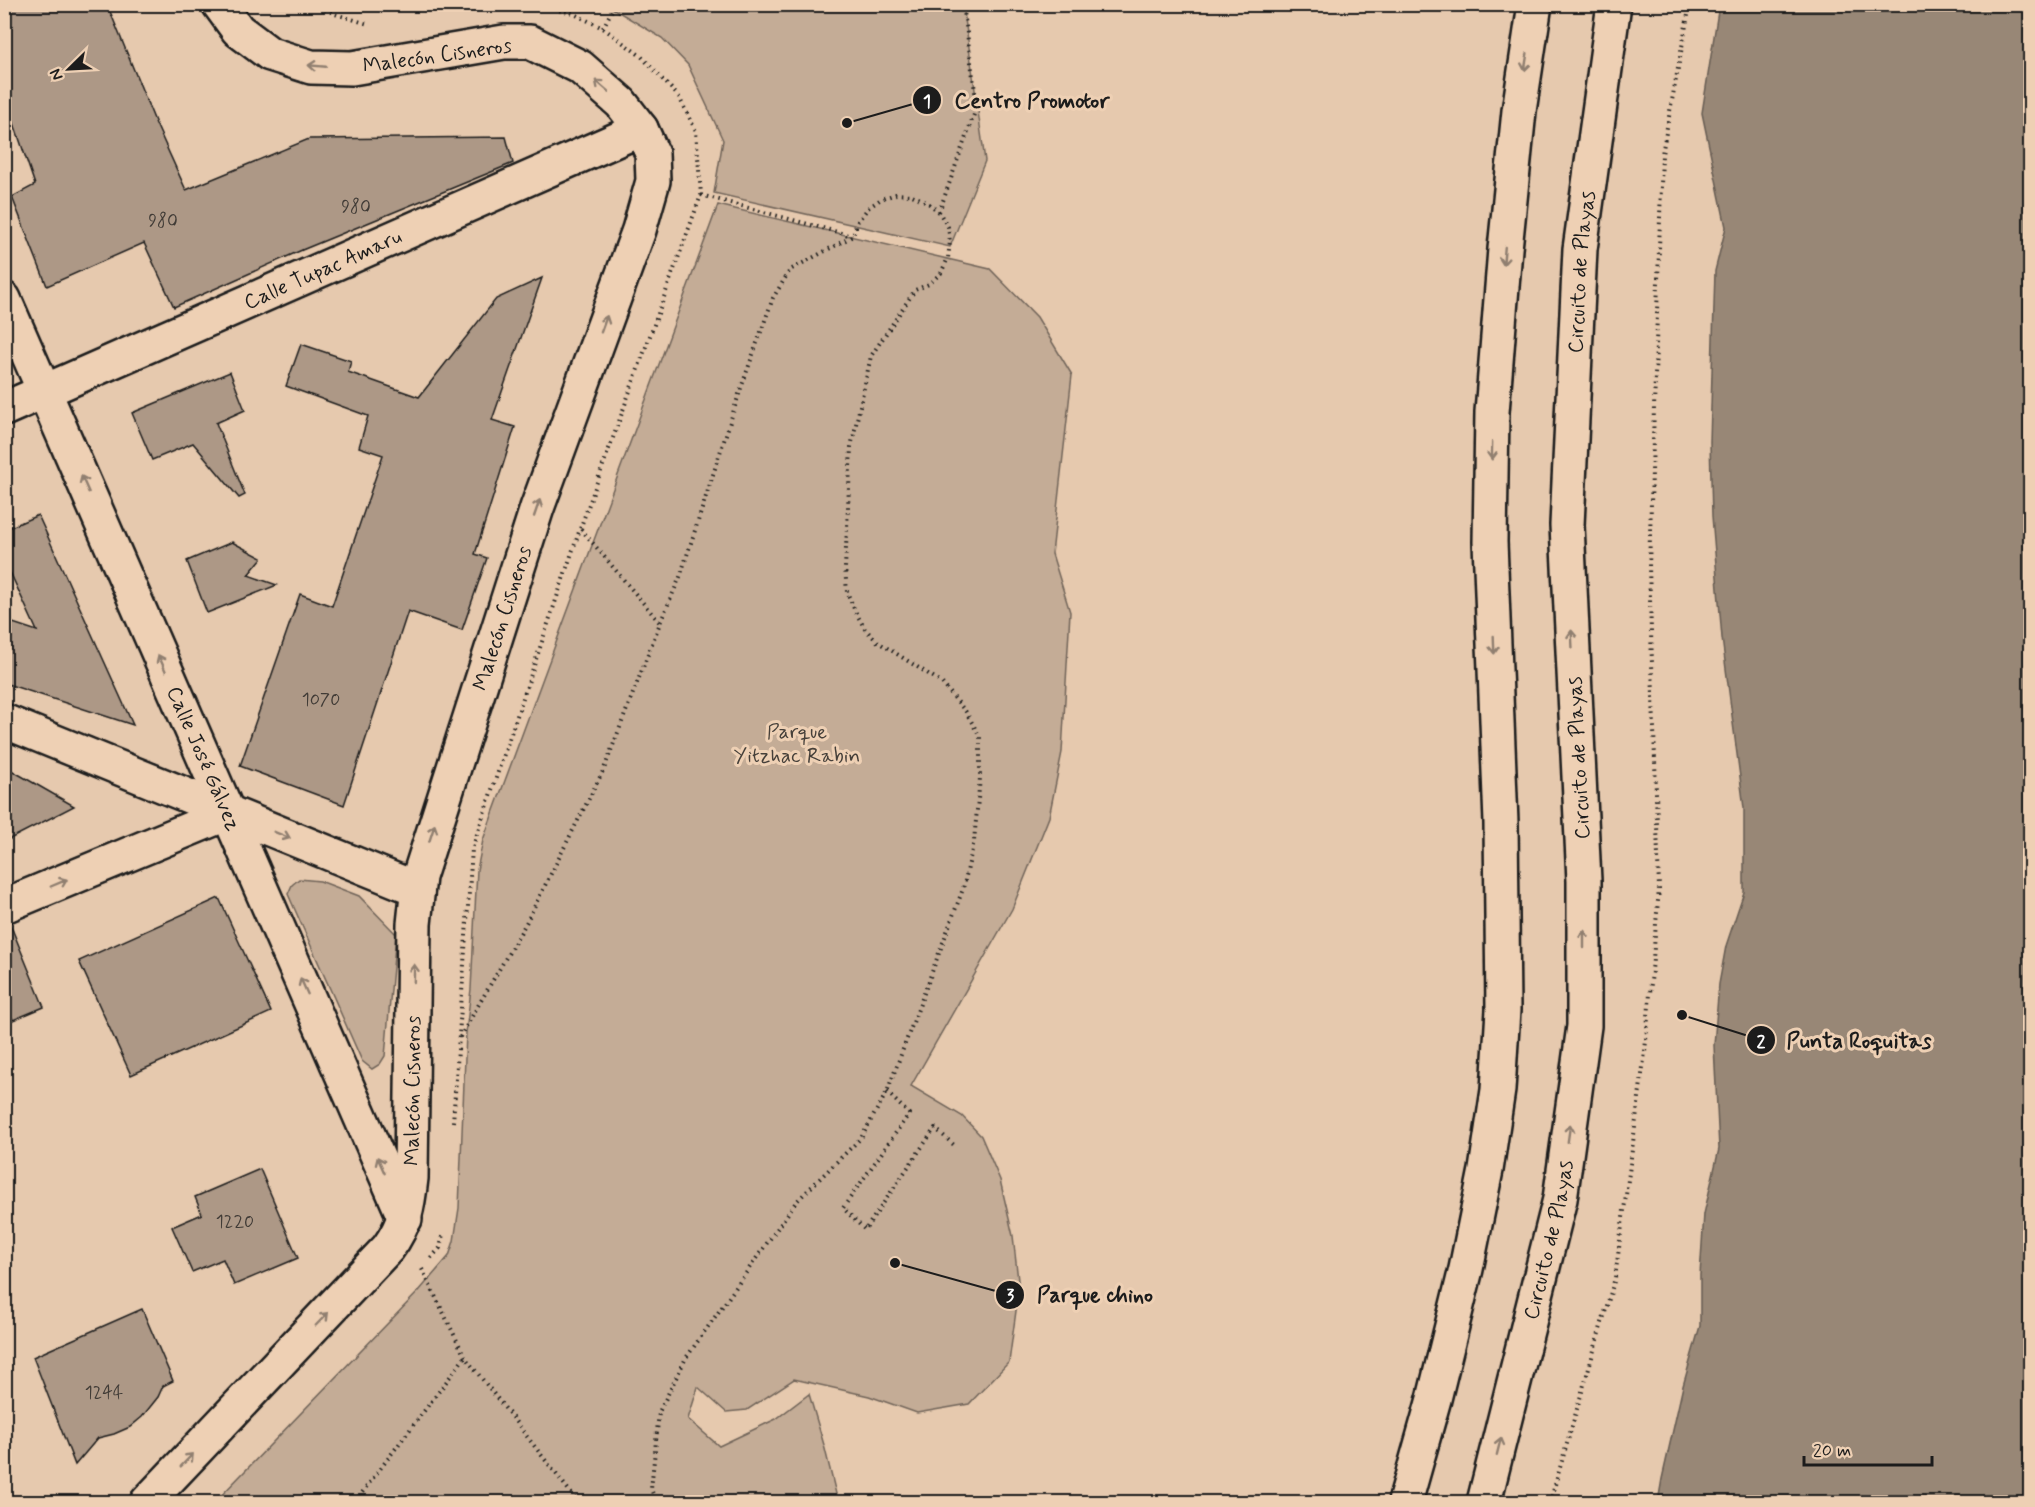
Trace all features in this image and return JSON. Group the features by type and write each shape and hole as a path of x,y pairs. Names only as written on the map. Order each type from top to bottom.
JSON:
{"main road":[{"name":"Malecón Cisneros","path":"147,1503 382,1255 397,1235 405,1219 411,1178 414,924 417,889 424,857 537,508 639,230 653,182 652,153 641,129 621,103 580,67 530,42 504,42 352,68 311,67 270,54 238,30 219,4"},
{"path":"1405,1503 1434,1399 1466,1269 1486,1170 1498,1090 1502,987 1501,823 1490,542 1492,412 1519,111 1535,4"},
{"name":"Circuito de Playas","path":"1484,1503 1560,1198 1584,1026 1584,881 1567,525 1580,249 1614,4"},
{"name":"Calle Tupac Amaru","path":"4,409 641,129"},
{"name":"Calle José Gálvez","path":"4,299 405,1219"},
{"path":"4,721 417,889"},
{"path":"4,906 228,813"}],"path":[{"path":"603,28 615,4"},
{"path":"939,212 977,106 963,4"},
{"path":"1550,1503 1615,1278 1645,1052 1659,889 1649,567 1662,154 1690,4"},
{"path":"460,1037 526,923 604,769 680,577 740,391 773,298 790,270 853,236 858,221 868,208 881,199 897,194 912,195 927,202 939,212 948,227 950,242 948,258 941,273 930,284 915,291 871,356 851,447 845,568 847,592 865,629 879,642 941,682 966,712 980,737 980,778 974,841 963,889 887,1092 861,1138 796,1202 686,1358 659,1413 651,1489 656,1503"},
{"path":"702,195 853,236"},
{"path":"580,529 660,623"},
{"path":"887,1092 909,1114 843,1208 865,1230 935,1128 954,1144"},
{"path":"422,1269 465,1357 578,1503"},
{"path":"354,1503 465,1357"}],"green space":[{"path":"607,5 963,5 985,161 950,247 714,193 723,140 688,65 662,38"},
{"name":"Parque Yitzhac Rabin","path":"718,205 990,269 1037,317 1072,375 1052,554 1070,612 1062,752 1049,817 1012,909 911,1086 962,1116 981,1136 1000,1180 1013,1236 1019,1289 1009,1362 969,1404 917,1413 869,1396 794,1379 747,1410 726,1412 698,1387 688,1419 719,1446 776,1419 809,1394 838,1502 215,1502 419,1291 449,1256 454,1241 459,1208 466,1033 471,989 477,870 483,840"},
{"path":"299,879 320,881 359,896 396,934 385,1056 380,1064 372,1069 362,1061 288,894 292,885"}],"shaded area":[{"path":"1719,5 2030,5 2030,1502 1658,1502 1683,1386 1700,1326 1700,1275 1704,1214 1719,1149 1714,1045 1719,984 1726,946 1744,892 1744,808 1722,638 1712,516 1710,442 1715,271 1726,227 1702,113"}],"building":[{"path":"4,4 107,4 156,124 186,190 309,139 506,137 513,163 302,250 174,307 144,243 47,286 12,197 35,185 4,94"},
{"path":"542,278 492,420 515,427 475,554 487,558 462,630 408,611 344,805 240,766 300,594 332,606 383,455 359,447 368,416 286,386 301,344 351,361 348,372 419,397 496,299"},
{"path":"230,372 245,410 216,423 245,495 239,498 193,443 152,460 132,413"},
{"path":"38,515 133,725 4,683 4,620 37,631 4,559 4,530"},
{"path":"232,542 262,558 248,575 277,585 207,613 187,561"},
{"path":"4,766 74,806 4,842"},
{"path":"219,898 271,1012 131,1075 79,961"},
{"path":"4,924 10,924 44,1007 13,1020 4,1001"},
{"path":"260,1169 298,1258 234,1285 223,1259 192,1272 172,1227 202,1214 195,1197"},
{"path":"142,1309 173,1381 163,1386 158,1397 142,1417 130,1427 98,1438 75,1465 33,1357"}],"place":[{"name":"Centro Promotor","path":"847,123"},
{"name":"Punta Roquitas","path":"1682,1015"},
{"name":"Parque chino","path":"895,1263"}]}
